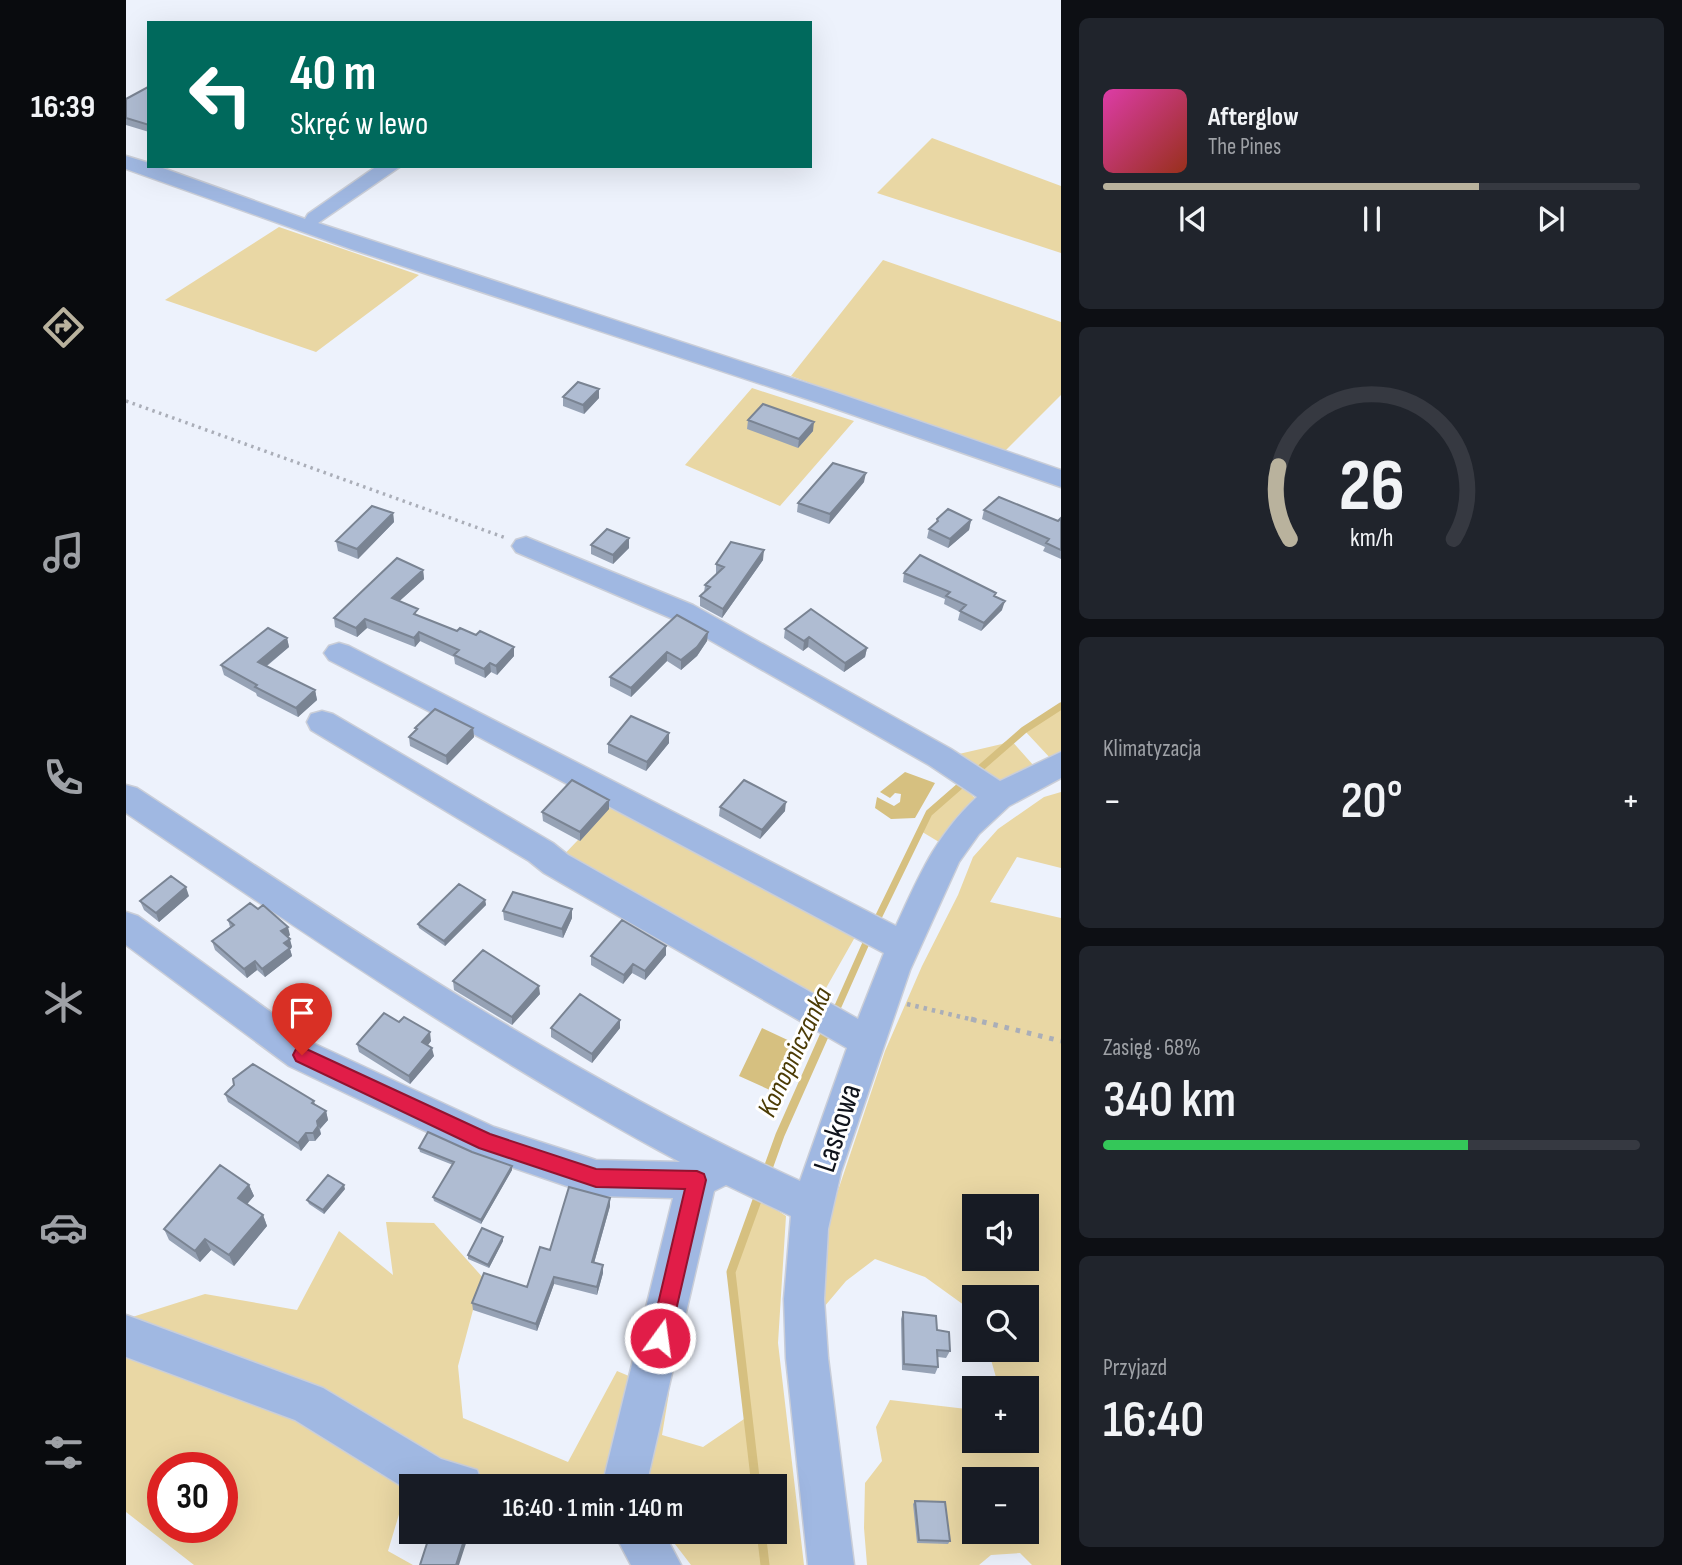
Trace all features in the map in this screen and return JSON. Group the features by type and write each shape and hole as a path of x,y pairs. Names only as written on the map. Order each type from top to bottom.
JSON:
{"street":[{"path":"126,162 514,298 862,410 1061,479"},
{"path":"315,218 388,168"},
{"path":"260,211 274,207 380,237"},
{"path":"526,546 683,612 979,783"},
{"path":"339,653 467,715 771,879 882,934"},
{"path":"322,722 541,852 555,864 823,1018 868,1041"},
{"name":"Laskowa","path":"831,1565 804,1323 806,1251 822,1172 883,998 882,934 968,825 979,783 1061,764"},
{"path":"126,797 408,984 599,1099 738,1178 814,1208"},
{"path":"126,926 302,1055 486,1142 596,1178 738,1178"},
{"path":"628,1474 738,1178"},
{"path":"126,1336 308,1403 423,1474"},
{"path":"644,1544 658,1565"}],"path":[{"path":"126,401 526,546"},
{"path":"883,998 1061,1041"}],"shaded area":[{"path":"932,138 1061,186 1061,253 877,193"},
{"path":"279,227 419,275 316,352 165,300"},
{"path":"883,260 1061,322 1061,395 1002,454 791,376"},
{"path":"752,388 854,421 780,506 685,465"},
{"path":"1061,706 1061,756 1052,760 1024,730"},
{"path":"1010,739 1034,766 990,793 946,757 1002,744"},
{"path":"905,772 935,783 915,818 891,819 875,808 877,797 894,806 900,802 901,794 895,793 890,798 880,792"},
{"path":"960,784 978,801 939,842 919,830 929,813"},
{"path":"1061,792 1061,868 1017,857 990,902 1061,918 1061,1565 1032,1565 1020,1553 991,1555 979,1565 867,1565 865,1483 882,1461 876,1427 890,1400 962,1408 962,1453 1039,1453 1039,1376 996,1376 992,1362 1039,1362 1039,1285 962,1285 962,1304 925,1277 875,1259 846,1281 824,1307 822,1238 885,1051 973,857 998,829 1044,797"},
{"path":"619,797 863,923 813,1011 557,862"},
{"path":"762,1028 794,1043 772,1091 739,1076"},
{"path":"758,1198 786,1216 778,1343 804,1565 691,1565 675,1544 787,1544 787,1474 474,1473 399,1474 399,1514 388,1551 413,1565 194,1565 166,1543 238,1543 238,1452 147,1452 147,1528 126,1512 126,1319 205,1294 297,1310 339,1231 393,1275 386,1222 434,1223 485,1280 473,1310 458,1366 463,1418 568,1462 617,1371 669,1393 662,1435 703,1447 747,1417 731,1272"}],"building":[{"path":"147,88 147,124 126,118 126,99"},
{"path":"578,382 599,389 583,405 563,397"},
{"path":"763,404 814,422 799,439 748,420"},
{"path":"833,463 866,473 830,514 798,503"},
{"path":"999,497 1058,521 1061,518 1061,550 1046,543 1049,539 984,510"},
{"path":"372,506 393,513 357,549 336,541"},
{"path":"948,509 971,520 950,539 929,529"},
{"path":"607,529 629,538 613,555 591,545"},
{"path":"731,542 764,550 723,609 700,596 710,587 705,585 724,567 716,564"},
{"path":"920,555 996,593 994,596 1005,601 984,623 960,611 966,605 946,596 950,592 904,573"},
{"path":"397,558 423,570 392,598 418,609 414,614 457,631 460,628 476,635 480,631 514,647 496,666 490,663 484,669 454,655 459,650 419,632 414,638 365,619 356,628 334,618"},
{"path":"811,609 867,648 845,663 809,637 804,641 785,629"},
{"path":"677,615 708,632 697,647 681,660 667,652 631,688 610,677"},
{"path":"268,628 287,638 258,662 315,690 296,708 255,687 257,685 221,665"},
{"path":"435,709 473,728 446,756 409,737"},
{"path":"631,716 669,733 647,762 608,744"},
{"path":"572,780 609,800 580,832 542,812"},
{"path":"744,780 786,802 762,830 720,807"},
{"path":"171,876 186,887 156,913 140,901"},
{"path":"459,884 485,900 444,941 418,924"},
{"path":"513,892 572,909 562,929 503,911"},
{"path":"250,903 258,909 263,905 288,927 281,931 290,939 284,943 290,948 262,969 255,961 244,969 212,941 234,925 228,920"},
{"path":"622,920 666,946 645,971 633,964 624,975 591,956"},
{"path":"483,950 539,986 512,1017 453,981"},
{"path":"580,994 620,1020 592,1054 551,1028"},
{"path":"384,1013 399,1022 404,1017 430,1032 422,1042 432,1048 409,1076 357,1044"},
{"path":"253,1064 326,1111 317,1121 318,1126 313,1133 306,1133 298,1143 225,1094 234,1085 233,1079"},
{"path":"428,1132 512,1166 481,1220 433,1197 454,1162 419,1148"},
{"path":"220,1165 249,1185 238,1198 263,1215 229,1255 205,1239 195,1251 164,1229"},
{"path":"328,1175 344,1185 323,1210 307,1200"},
{"path":"569,1187 610,1198 592,1262 603,1265 597,1287 554,1277 536,1324 472,1303 484,1273 527,1287 540,1247 550,1250"},
{"path":"482,1228 503,1237 488,1265 468,1255"},
{"path":"903,1312 936,1316 937,1330 949,1332 950,1351 937,1350 938,1367 904,1364"},
{"path":"915,1501 945,1502 950,1541 919,1540"},
{"path":"427,1544 463,1544 456,1565 420,1565"}],"waterway":[{"name":"Konopniczanka","path":"875,924 929,813 1024,730 1061,706"},
{"name":"Konopniczanka","path":"835,1013 870,934"},
{"name":"Konopniczanka","path":"766,1174 780,1135 828,1027"},
{"name":"Konopniczanka","path":"755,1474 731,1272 760,1192"},
{"name":"Konopniczanka","path":"763,1544 765,1565"}],"route":[{"path":"302,1055 486,1142 596,1178 697,1180 660,1338"}]}
